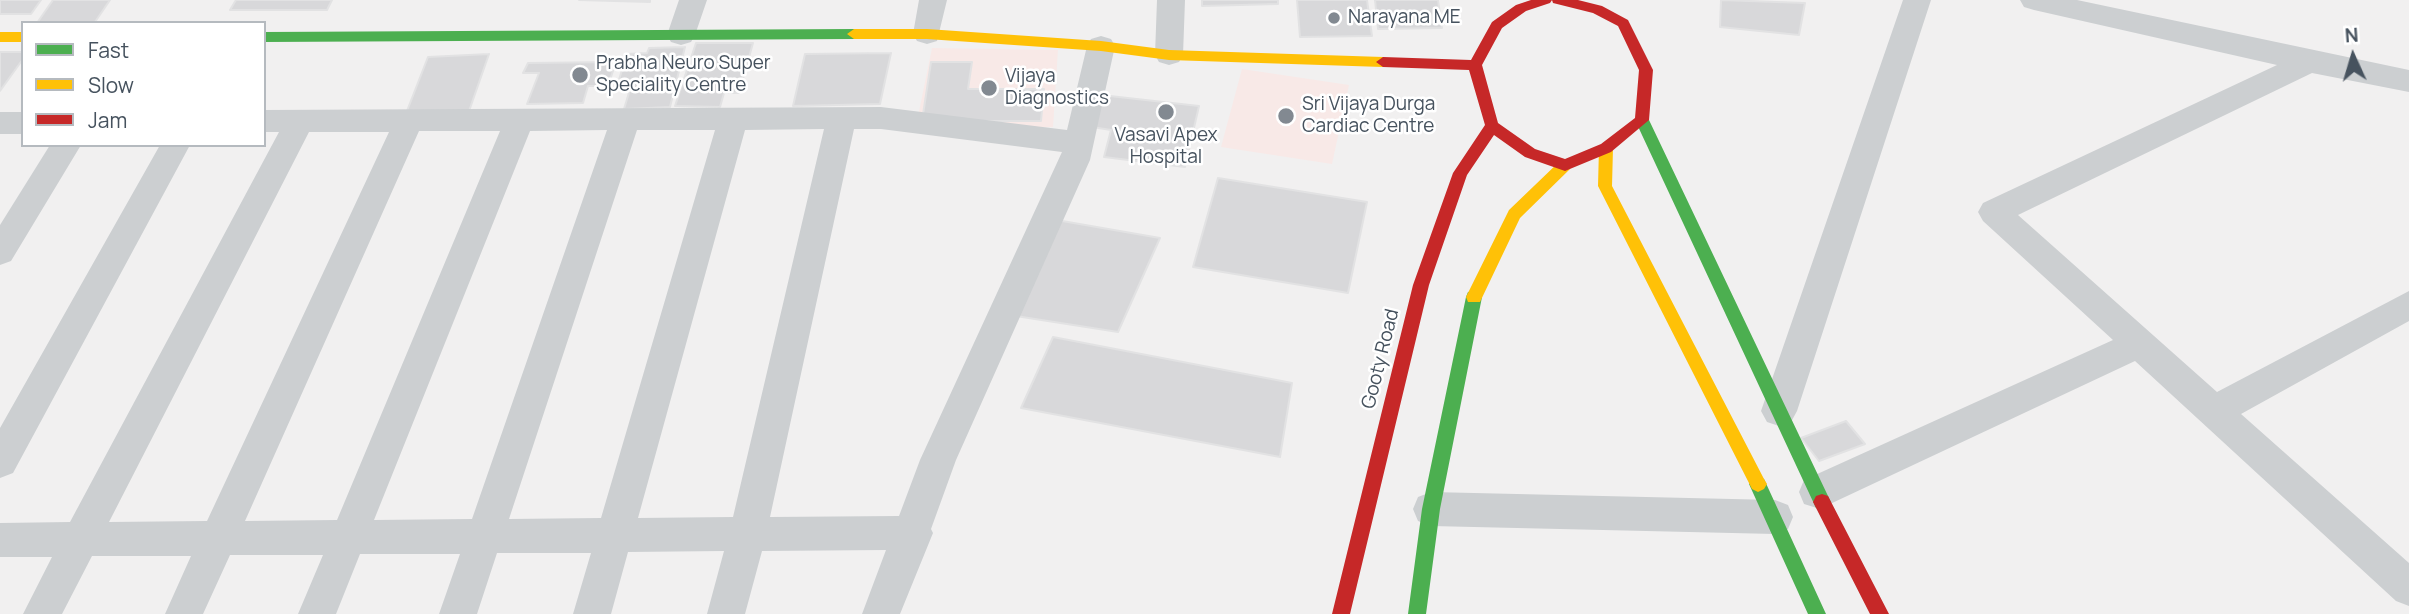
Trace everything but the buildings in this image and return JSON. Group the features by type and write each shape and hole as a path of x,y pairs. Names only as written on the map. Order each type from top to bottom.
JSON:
{"main road":[{"path":"1506,0 1497,25 1475,65 1492,126 1530,153 1565,165"},
{"path":"1497,25 1521,8 1545,0"},
{"path":"1558,0 1596,5 1623,23 1636,44 1646,70 1642,120 1817,492 1880,614"},
{"path":"266,37 927,34 1101,46 1169,55 1475,65"},
{"path":"0,37 21,37"},
{"path":"1417,614 1431,509 1472,301 1514,214 1565,165 1606,148 1642,120"},
{"name":"Gooty Road","path":"1341,614 1421,285 1460,173 1492,126"},
{"path":"1606,148 1605,186 1776,517 1817,614"}],"street":[{"path":"681,35 693,0"},
{"path":"927,34 933,0"},
{"path":"1169,55 1171,0"},
{"path":"1779,411 1917,0"},
{"path":"2034,0 2309,62 2409,81"},
{"path":"881,614 914,533 938,460 1075,160 1101,46"},
{"path":"2309,62 1994,212 2409,588"},
{"path":"266,121 881,118 1079,143"},
{"path":"317,614 520,119"},
{"path":"458,614 626,119"},
{"path":"592,614 733,119"},
{"path":"726,614 748,534 841,119"},
{"path":"42,614 300,120"},
{"path":"184,614 221,538 409,120"},
{"path":"0,123 21,123"},
{"path":"0,252 65,147"},
{"path":"0,462 174,147"},
{"path":"2214,411 2409,305"},
{"path":"1817,492 2139,344"},
{"path":"1431,509 1776,517"},
{"path":"0,540 914,533"}],"shaded area":[{"name":"Vijaya Diagnostics","path":"932,48 1058,50 1053,127 915,131"},
{"name":"Sri Vijaya Durga Cardiac Centre","path":"1242,69 1349,85 1332,164 1221,147"}],"traffic: fast":[{"path":"266,37 854,34"},
{"path":"1642,120 1822,502"},
{"path":"1417,614 1431,509 1474,297"},
{"path":"1758,484 1817,614"}],"traffic: slow":[{"path":"854,34 927,34 1101,46 1169,55 1383,62"},
{"path":"0,37 21,37"},
{"path":"1606,148 1605,186 1758,484"},
{"path":"1474,297 1514,214 1565,165"}],"traffic: jam":[{"path":"1545,0 1521,8 1497,25 1475,65 1492,126 1530,153 1565,165 1606,148 1642,120 1646,70 1623,23 1597,9 1558,0"},
{"path":"1383,62 1475,65"},
{"path":"1341,614 1421,285 1460,173 1492,126"},
{"path":"1822,502 1880,614"}],"place":[{"name":"Narayana ME","path":"1334,18"},
{"name":"Prabha Neuro Super Speciality Centre","path":"580,75"},
{"name":"Vijaya Diagnostics","path":"989,88"},
{"name":"Vasavi Apex Hospital","path":"1166,112"},
{"name":"Sri Vijaya Durga Cardiac Centre","path":"1286,116"}]}
